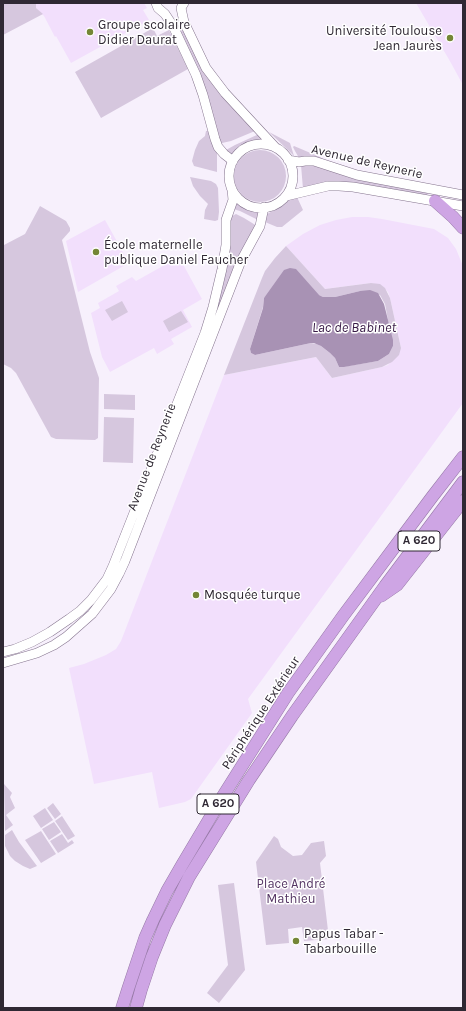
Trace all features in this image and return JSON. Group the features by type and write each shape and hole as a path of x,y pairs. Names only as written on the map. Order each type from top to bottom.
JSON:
{"highway":[{"path":"439,196 463,228"},
{"path":"450,473 463,446"},
{"name":"Périphérique Extérieur","path":"122,1008 145,938 153,920 167,891 224,796 288,694 343,616 463,457"},
{"name":"A 620","path":"136,1008 162,931 189,877 249,780 292,716 385,586 463,482"},
{"path":"375,600 397,585 463,501"}],"street":[{"path":"156,3 158,8 165,14 173,26 196,75 217,143 224,154 233,162"},
{"path":"165,14 175,13 183,5"},
{"path":"183,5 184,22 212,77 276,148 283,153 292,169 292,180 289,191 286,196 278,202 264,207 254,207 245,203 232,189 230,173 233,162 239,153 251,146 261,144 276,148"},
{"name":"Avenue de Reynerie","path":"288,160 298,162 314,161 357,175 439,196 463,206"},
{"name":"Avenue de Reynerie","path":"286,196 328,186 353,187 439,196 463,195"},
{"name":"Avenue de Reynerie","path":"3,652 32,642 69,619 91,600 107,579 205,333 222,268 226,245 226,220 233,200 232,189"},
{"path":"439,196 463,189"},
{"name":"Avenue de Reynerie","path":"3,663 37,654 66,638 92,614 111,589 125,561 170,448 241,261 260,226 264,207"}],"shaded area":[{"name":"Groupe scolaire Didier Daurat","path":"36,3 144,3 147,8 143,10 149,20 71,63 44,16 36,8"},
{"name":"Université Toulouse Jean Jaurès","path":"416,3 463,3 463,85 451,63"},
{"path":"352,217 382,219 434,229 448,238 456,249 463,266 463,403 248,699 252,713 191,799 185,802 159,808 152,772 94,784 69,668 106,655 116,649 121,641 224,375 316,357 332,378 388,365 401,348 390,298 388,292 382,286 371,283 325,289 286,246 303,234 320,225"},
{"name":"École maternelle publique Daniel Faucher","path":"105,220 129,263 78,292 66,241"},
{"path":"179,257 202,299 183,310 192,327 171,339 174,344 157,354 154,348 110,372 102,357 91,313 100,308 98,303 119,291 116,286 132,277 136,281"}],"green space":[{"path":"3,3 36,3 36,8 43,14 3,35"},
{"path":"182,23 196,56 211,82 224,99 255,131 222,143 218,138 176,26"},
{"path":"153,28 157,36 169,30 188,69 101,118 75,72"},
{"path":"206,131 210,131 217,152 217,172 194,166 192,161 199,141 205,136"},
{"path":"269,132 290,143 294,156 290,152"},
{"path":"259,134 263,140 262,141 255,141 243,146 238,149 233,156 226,150 235,145"},
{"path":"294,146 324,160 305,156 299,158 293,147"},
{"path":"260,150 270,152 278,158 284,166 286,176 284,186 278,194 270,200 260,202 250,200 242,194 236,186 234,176 236,166 242,158 250,152"},
{"path":"301,165 314,165 352,178 428,193 427,195 349,184 303,189"},
{"path":"190,177 211,181 216,184 218,188 218,220 215,221 204,219 205,210 208,204 193,186"},
{"path":"290,197 297,197 303,210 282,227 277,227 265,222 267,214 282,206"},
{"path":"235,204 238,204 247,210 257,212 259,214 258,220 233,209"},
{"path":"40,206 66,221 70,228 70,231 62,240 90,352 99,378 98,438 95,440 56,439 51,437 16,373 11,368 3,364 4,245 25,234"},
{"path":"236,214 257,226 167,446 203,339 230,217"},
{"path":"286,246 325,289 371,283 380,284 385,288 390,298 401,348 399,355 392,362 382,367 332,378 316,357 224,375 265,271","holes":["360,291 380,295 385,304 393,346 389,354 378,361 339,367 335,358 330,353 321,346 311,343 255,355 251,353 250,349 263,307 264,298 267,296 319,295 323,297 335,297"]},
{"path":"122,301 128,312 112,321 105,310"},
{"path":"181,311 188,322 169,332 163,321"},
{"path":"104,394 135,395 135,410 104,409"},
{"path":"104,417 134,418 133,463 103,462"},
{"path":"4,784 12,793 10,797 15,808 6,815 13,825 5,831"},
{"path":"53,803 61,814 55,819 47,808"},
{"path":"45,808 53,820 41,828 33,816"},
{"path":"62,816 75,836 68,840 55,821"},
{"path":"54,822 61,832 49,840 42,829"},
{"path":"12,830 37,866 30,869 15,861 10,856 5,846 5,835"},
{"path":"41,831 56,854 41,863 25,840"},
{"path":"62,834 68,843 72,840 74,843 58,853 50,841"},
{"name":"Place André Mathieu","path":"274,836 278,839 281,847 293,856 302,855 311,843 324,841 326,856 320,863 329,939 304,941 302,927 288,929 289,943 266,945 256,862"},
{"path":"234,883 245,970 219,1003 207,993 228,965 218,885"}],"water":[{"name":"Lac de Babinet","path":"290,268 296,269 319,295 323,297 335,297 370,290 378,293 384,304 393,340 393,346 389,354 378,361 339,367 335,358 330,353 314,343 255,355 251,353 250,349 263,308 264,298 284,270"}],"place":[{"name":"Groupe scolaire Didier Daurat","path":"90,32"},
{"name":"Université Toulouse Jean Jaurès","path":"450,38"},
{"name":"École maternelle publique Daniel Faucher","path":"96,252"},
{"name":"Mosquée turque","path":"196,595"},
{"name":"Papus Tabar - Tabarbouille","path":"296,941"}]}
